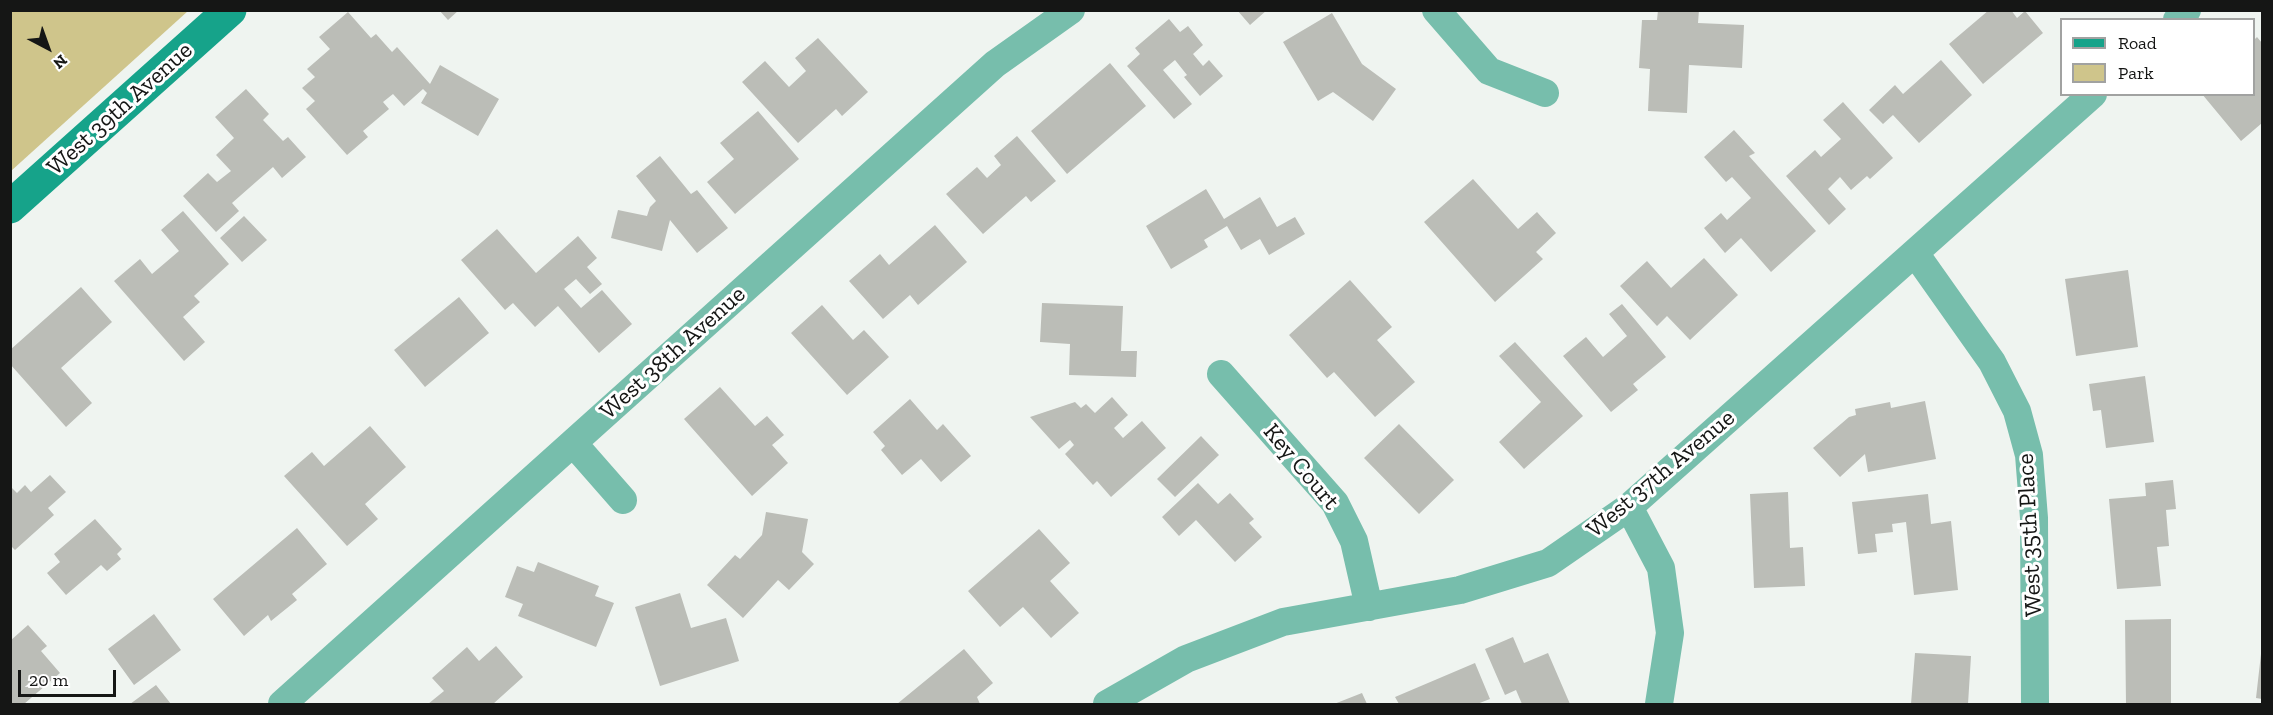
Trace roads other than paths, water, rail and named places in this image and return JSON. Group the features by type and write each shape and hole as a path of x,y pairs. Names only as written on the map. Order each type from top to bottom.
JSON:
{"street":[{"name":"West 39th Avenue","path":"10,207 230,10"},
{"name":"West 38th Avenue","path":"297,700 573,443 995,64 1071,10"},
{"path":"1436,10 1489,71 1545,93"},
{"name":"West 37th Avenue","path":"1107,705 1186,659 1284,622 1460,590 1548,563 1629,507 2091,96"},
{"name":"West 35th Place","path":"1916,253 1992,362 2017,411 2029,455 2034,518 2035,705"},
{"name":"Key Court","path":"1221,374 1335,503 1354,541 1369,607"},
{"path":"573,443 623,500"},
{"path":"1629,507 1661,568 1670,633 1659,705"}]}
